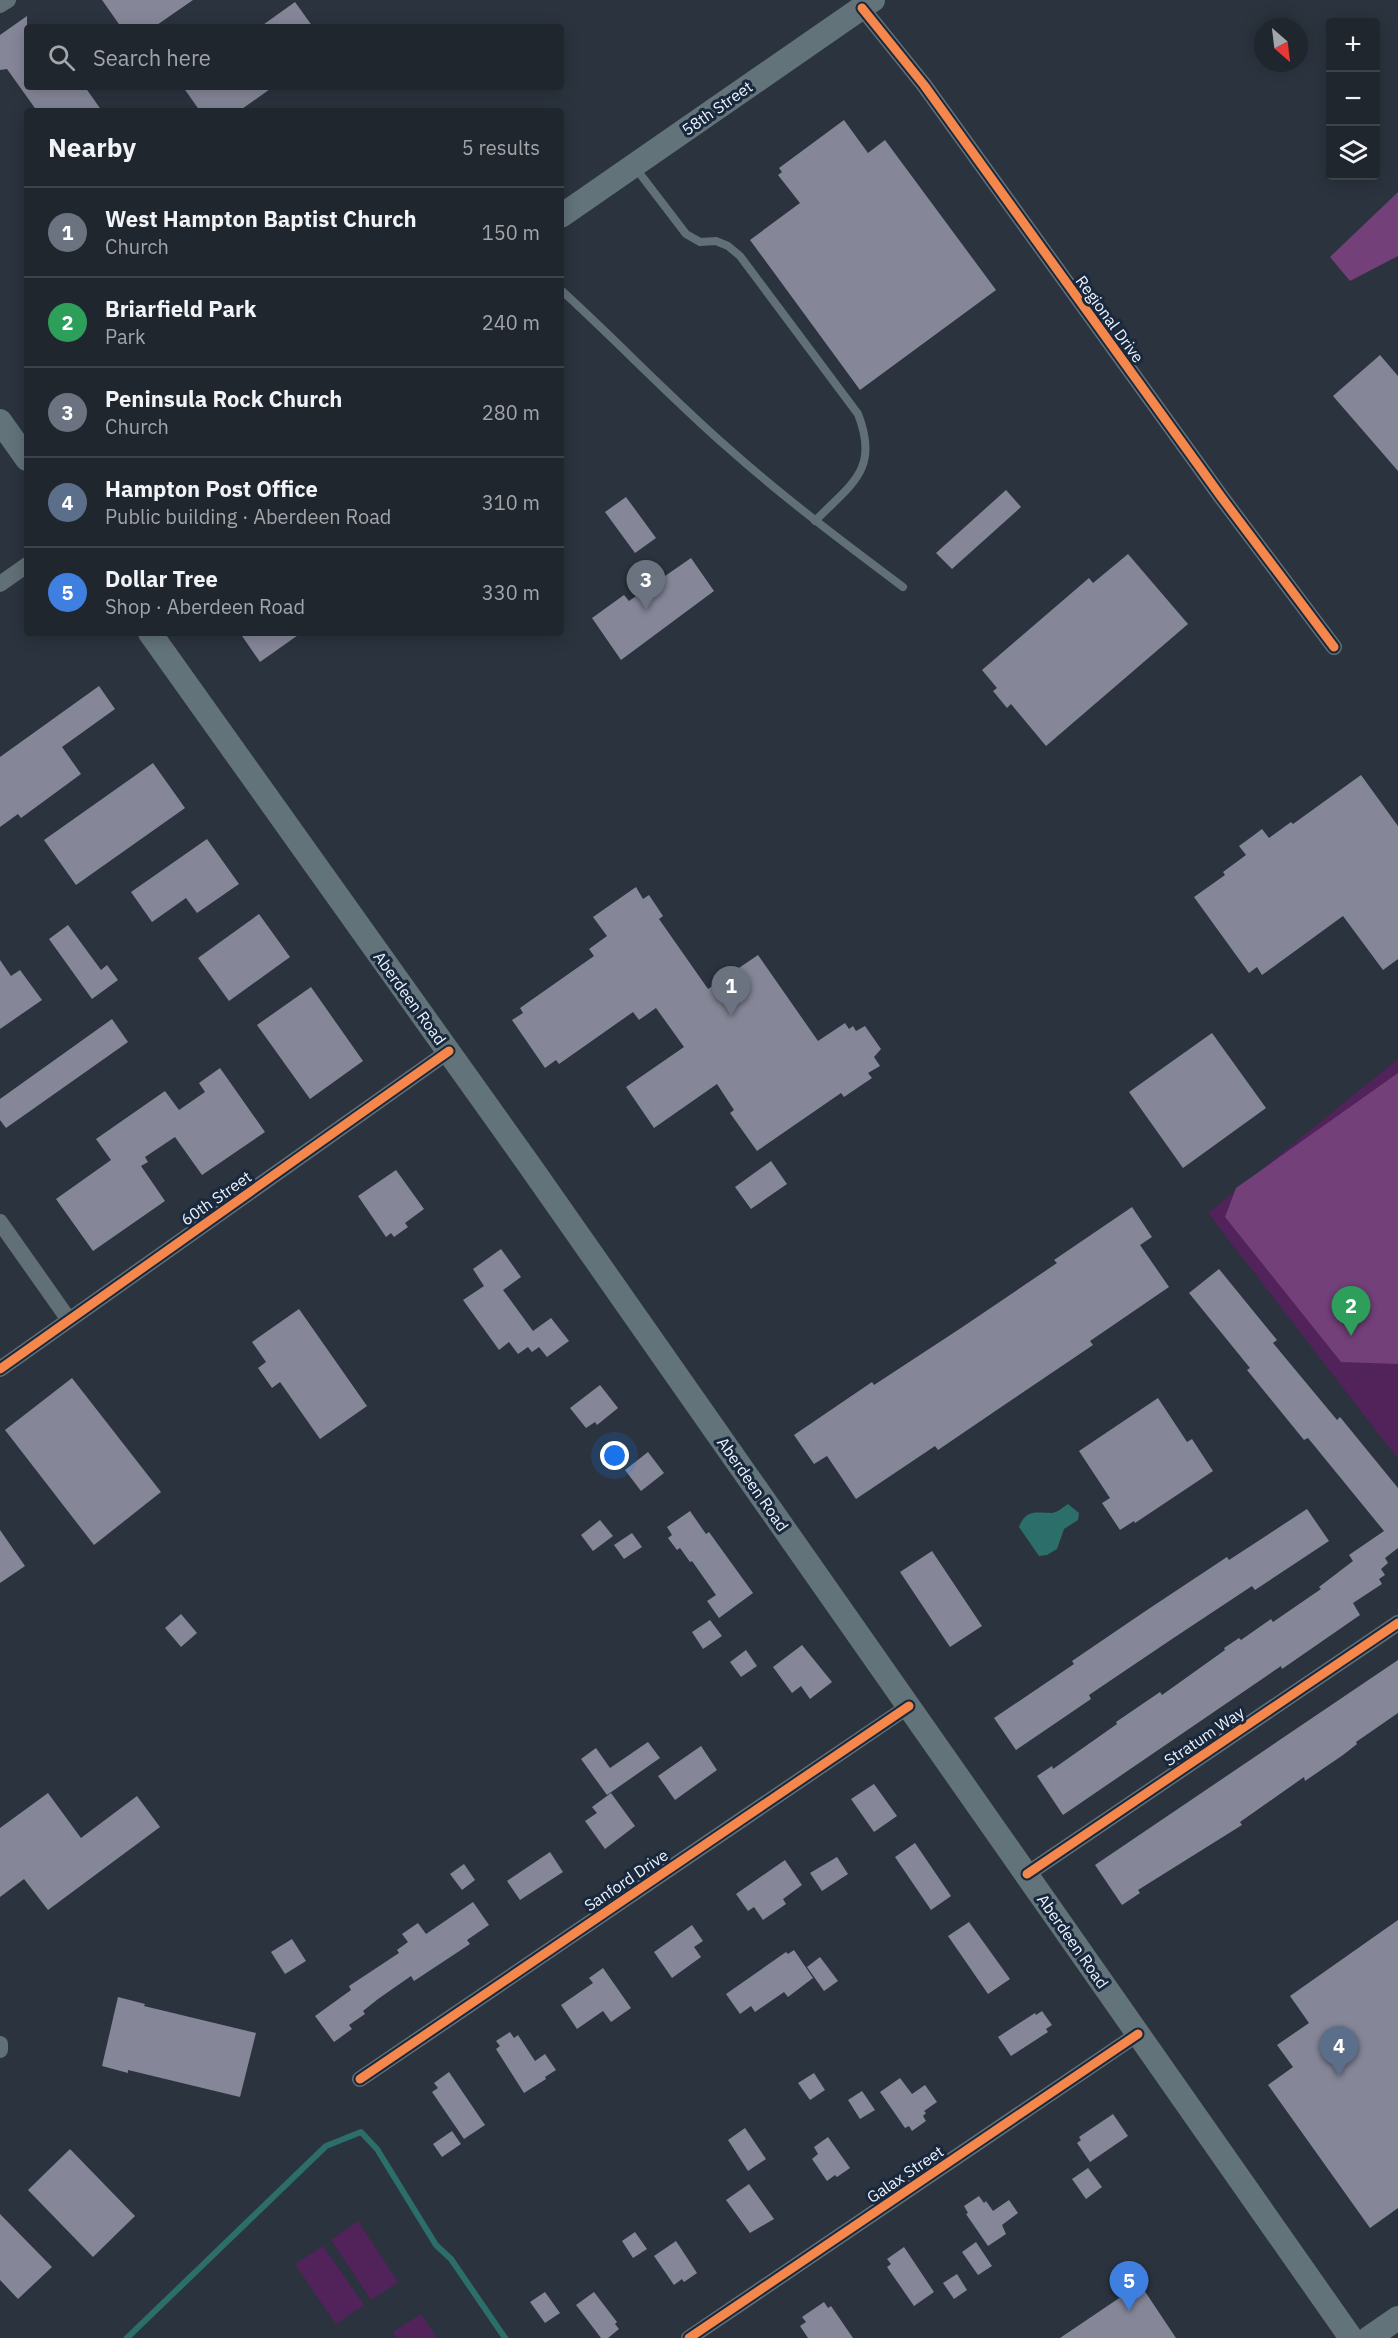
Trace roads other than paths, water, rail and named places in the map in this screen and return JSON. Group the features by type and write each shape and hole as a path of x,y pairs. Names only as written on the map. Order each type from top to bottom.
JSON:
{"main road":[{"name":"58th Street","path":"564,214 868,4"},
{"path":"0,421 24,455"},
{"name":"Aberdeen Road","path":"152,636 449,1051 1351,2338"},
{"path":"1369,2338 1398,2318"}],"street":[{"path":"0,5 8,0"},
{"name":"Regional Drive","path":"868,4 1222,498 1334,647"},
{"path":"0,584 24,567"},
{"name":"60th Street","path":"0,1369 449,1051"},
{"path":"0,1222 69,1320"},
{"name":"Stratum Way","path":"1027,1874 1398,1623"},
{"name":"Sanford Drive","path":"360,2079 909,1706"},
{"name":"Galax Street","path":"689,2338 1138,2034"}],"lane":[{"path":"634,166 686,234 700,242 716,241 728,246 740,256 858,414 867,444 865,464 854,480 815,521"},
{"path":"564,293 711,433 815,521 903,586"}],"waterway":[{"path":"127,2338 326,2146 361,2132 377,2149 436,2245 451,2259 505,2338"}],"place":[{"name":"Peninsula Rock Church","path":"646,610"},
{"name":"West Hampton Baptist Church","path":"731,1016"},
{"name":"Briarfield Park","path":"1351,1336"},
{"name":"Hampton Post Office","path":"1339,2076"},
{"name":"Dollar Tree","path":"1129,2311"}]}
